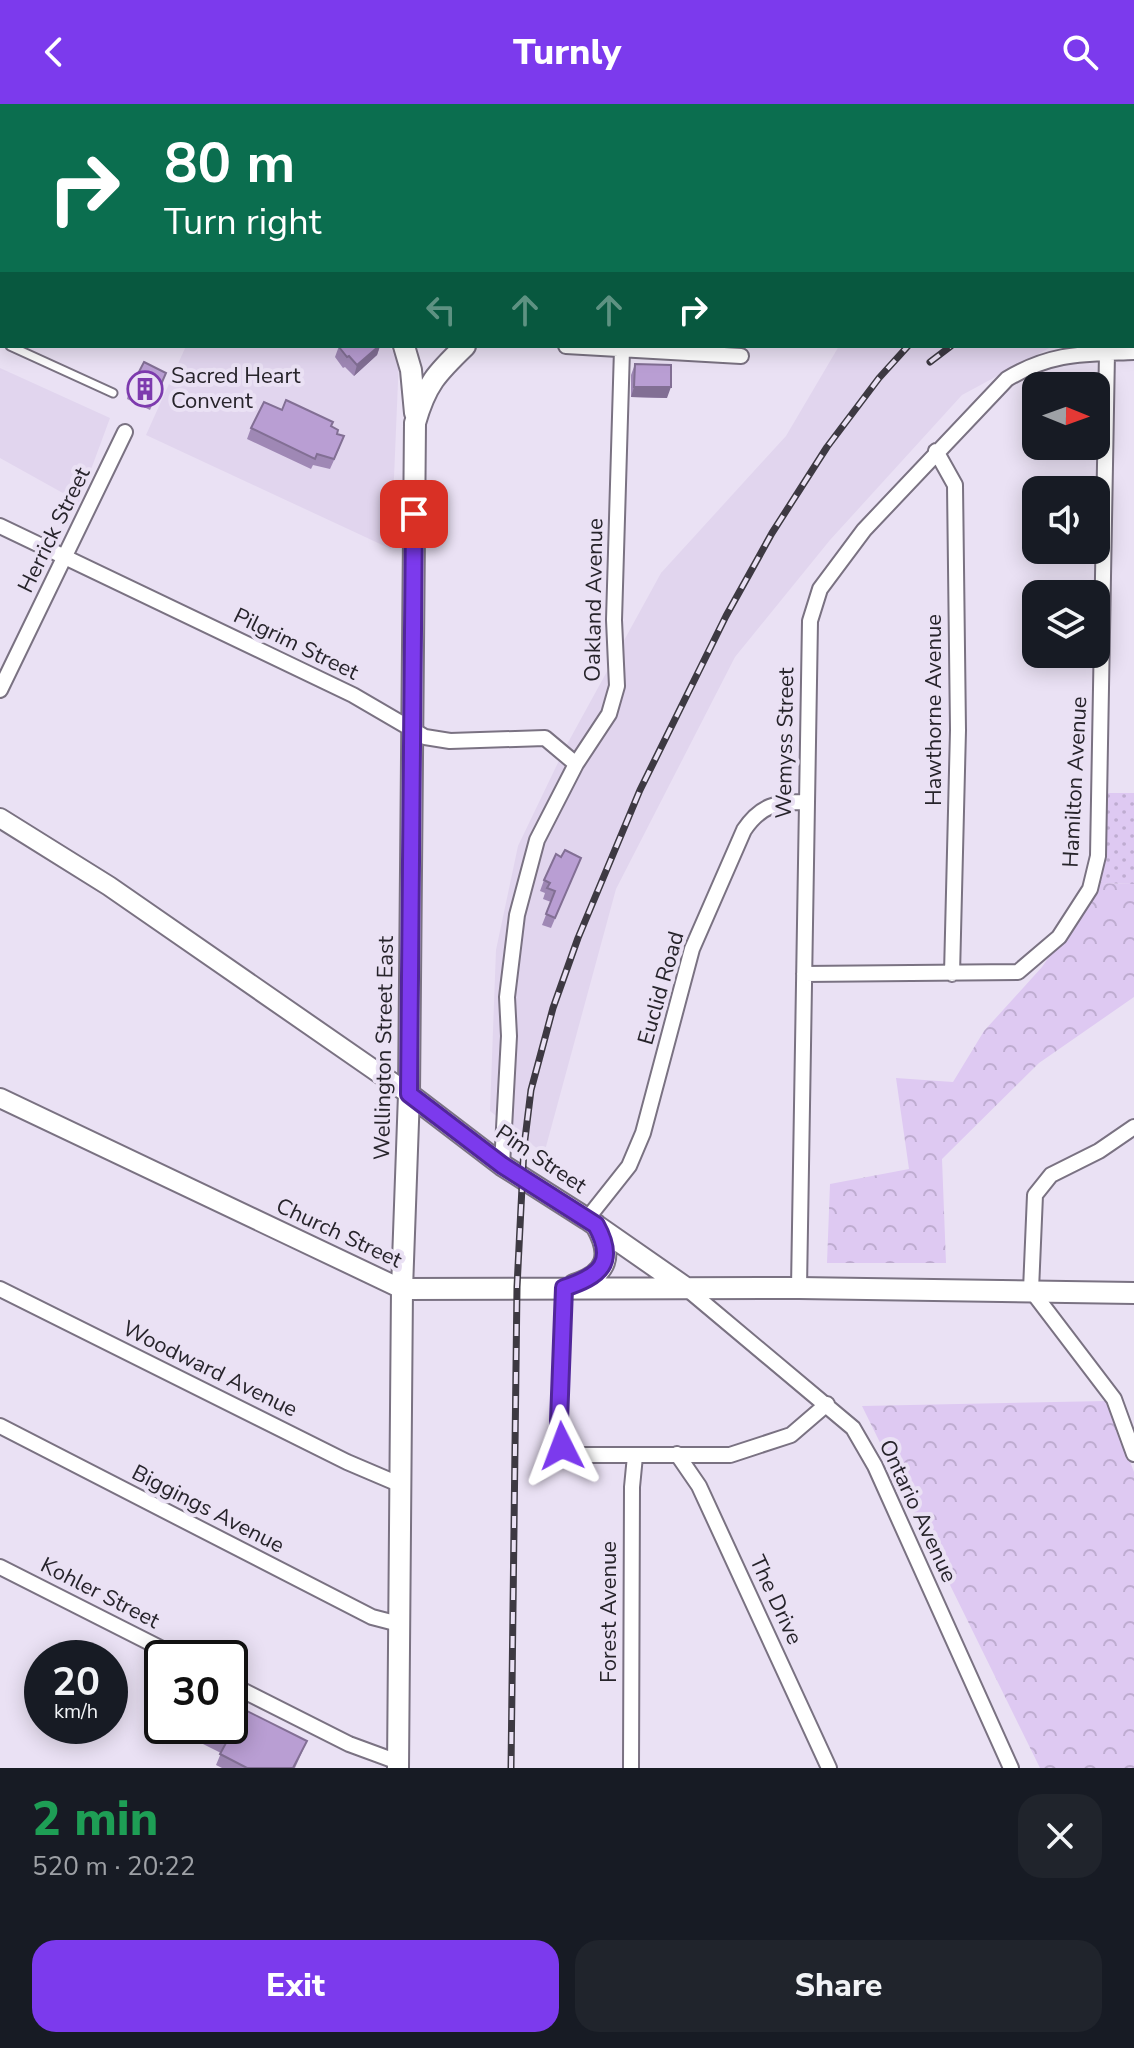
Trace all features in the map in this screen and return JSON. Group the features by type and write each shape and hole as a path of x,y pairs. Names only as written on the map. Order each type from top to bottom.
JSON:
{"main road":[{"path":"405,348 411,370 415,423"},
{"name":"Wellington Street East","path":"398,1765 402,1289 409,1094 415,423 422,397 435,376 463,348"},
{"name":"Pim Street","path":"409,1094 502,1165 686,1288"},
{"path":"564,1288 588,1280 601,1269 607,1255 605,1241 591,1222"},
{"path":"686,1288 1134,1293"},
{"name":"Church Street","path":"402,1289 686,1288"}],"street":[{"path":"603,348 741,356"},
{"name":"Oakland Avenue","path":"502,1165 509,1036 507,997 517,915 537,840 576,764 609,714 617,686 614,620 622,349"},
{"name":"Wemyss Street","path":"799,1288 810,621 820,589 864,530 1007,379 1033,364 1056,356 1134,352"},
{"name":"Hamilton Avenue","path":"804,974 1018,972 1059,937 1090,889 1098,856 1107,353"},
{"name":"Herrick Street","path":"0,690 125,432"},
{"name":"Hawthorne Avenue","path":"936,451 955,485 958,730 952,974"},
{"name":"Pilgrim Street","path":"0,526 353,695 425,737 450,741 545,738 576,764"},
{"name":"Euclid Road","path":"591,1222 629,1166 643,1133 692,949 744,830 755,814 772,806 791,801 806,802"},
{"name":"Pim Street","path":"0,818 109,886 409,1094"},
{"name":"Church Street","path":"0,1098 402,1289"},
{"path":"1134,1127 1099,1151 1051,1175 1035,1195 1031,1290 1114,1399 1134,1454"},
{"path":"564,1288 559,1421 562,1446 571,1455 730,1455 791,1435 827,1404"},
{"name":"Ontario Avenue","path":"686,1288 853,1428 875,1466 1011,1768"},
{"name":"Woodward Avenue","path":"0,1289 333,1455 401,1485"},
{"name":"Biggings Avenue","path":"0,1426 372,1617 399,1624"},
{"name":"The Drive","path":"677,1454 699,1486 829,1768"},
{"name":"Forest Avenue","path":"631,1768 632,1487 635,1456"},
{"name":"Kohler Street","path":"0,1567 144,1640"},
{"path":"248,1693 398,1765"}],"lane":[{"path":"14,348 113,393"}],"shaded area":[{"path":"185,348 390,348 399,358 391,549 146,435"},
{"path":"838,348 1049,348 962,395 830,540 735,657 616,889 544,1154 490,1111 496,950 518,846 565,748 661,573 786,436"},
{"path":"0,368 110,418 79,502 0,458"}],"green space":[{"path":"1107,793 1134,793 1134,884 1100,883"},
{"path":"1100,883 1134,884 1134,997 1039,1063 942,1159 946,1263 827,1263 830,1184 909,1169 896,1078 953,1082 984,1031 1042,967"},
{"path":"1107,1401 1134,1472 1134,1768 1040,1768 862,1406"}],"building":[{"path":"340,348 377,348 357,365"},
{"name":"Sacred Heart Convent","path":"144,362 166,373 153,403 129,391"},
{"path":"635,364 671,365 671,387 634,387"},
{"path":"286,400 333,422 331,426 338,430 337,434 344,436 334,459 317,454 315,459 251,428 264,402 282,410"},
{"path":"565,850 581,858 555,918 546,914 555,891 547,888 550,883 544,880 556,854 561,857"},
{"path":"248,1712 307,1741 293,1768 247,1768 220,1754 225,1744 248,1744"}],"railway":[{"path":"511,1768 517,1287 524,1147 531,1090 553,1008 578,938 640,790 726,616 772,533 827,447 879,378 906,348"},
{"path":"930,362 948,348"}],"place":[{"name":"Sacred Heart Convent","path":"145,389"}],"route":[{"path":"414,514 409,1094 502,1165 596,1225 605,1241 607,1255 601,1269 588,1280 564,1288 559,1421 562,1446"}]}
